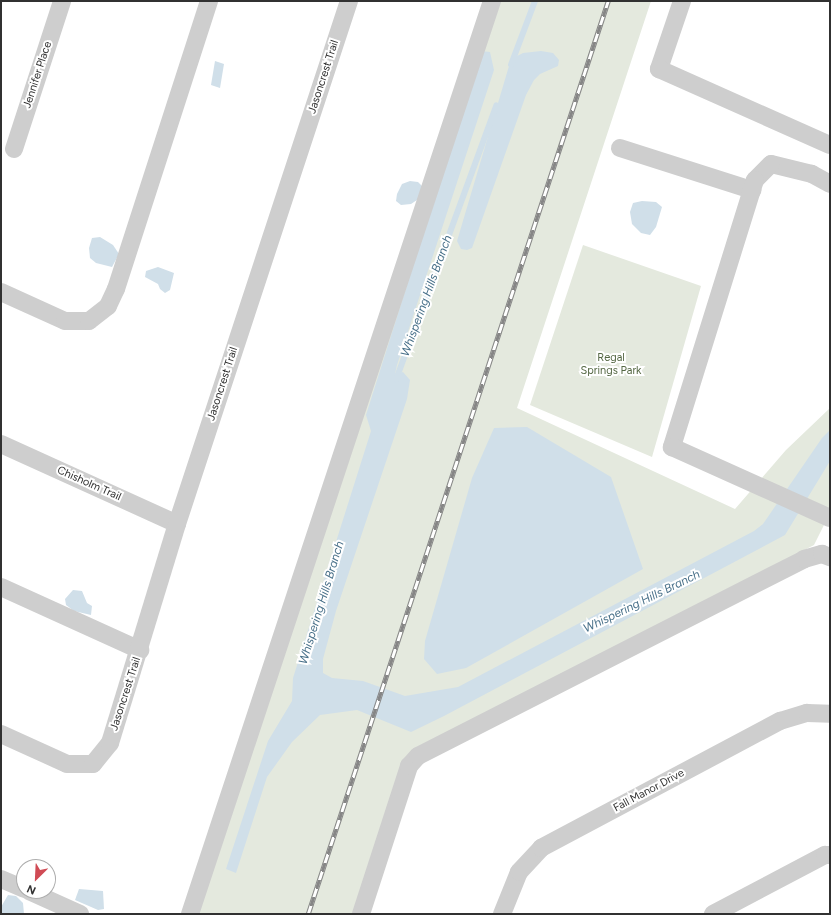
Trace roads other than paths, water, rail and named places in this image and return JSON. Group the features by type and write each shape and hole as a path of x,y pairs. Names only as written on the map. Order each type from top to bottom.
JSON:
{"street":[{"name":"Jennifer Place","path":"14,149 62,1"},
{"path":"1,292 65,321 89,321 108,306 116,290 209,1"},
{"name":"Jasoncrest Trail","path":"1,734 67,764 93,764 110,743 140,650 177,524 349,1"},
{"path":"190,914 492,1"},
{"path":"682,1 659,69 830,145"},
{"path":"620,148 752,190"},
{"path":"824,515 672,447 755,180 770,164 812,174 830,184"},
{"name":"Chisholm Trail","path":"1,444 177,524"},
{"path":"361,914 409,766 418,756 804,560 822,554 830,557"},
{"path":"1,587 140,650"},
{"name":"Fall Manor Drive","path":"502,914 519,872 541,848 780,720 807,713 830,714"},
{"path":"713,914 825,855 830,855"},
{"path":"1,879 16,886"},
{"path":"46,899 80,914"}],"water":[{"path":"481,51 490,52 494,70 397,365 395,374 403,372 410,380 407,399 336,611 323,659 323,673 332,678 363,681 405,696 458,687 754,531 763,524 822,438 830,430 830,461 785,535 444,716 411,732 357,710 320,715 292,742 267,777 236,873 226,869 268,741 292,701 293,678 371,431 366,415"},
{"path":"541,51 553,53 559,60 558,66 540,74 534,80 526,95 472,248 467,250 461,249 457,241 509,66 513,58 523,53"},
{"path":"215,61 224,64 220,88 211,85"},
{"path":"410,181 418,182 423,187 420,198 411,204 401,205 396,201 397,194 402,184"},
{"path":"642,201 656,202 662,207 656,227 650,235 641,233 632,224 630,212 633,203"},
{"path":"100,237 113,245 119,254 112,267 96,263 90,258 89,248 92,238"},
{"path":"158,267 174,273 170,290 165,293 160,289 158,284 145,277 146,271"},
{"path":"527,427 611,477 643,569 466,668 437,674 424,659 425,641 472,478 494,428"},
{"path":"73,590 82,591 87,603 92,606 91,615 74,611 66,605 65,599"},
{"path":"79,889 103,891 104,909 98,910 75,900"},
{"path":"8,895 16,896 16,899 19,899 23,903 24,914 1,914 1,907"}],"waterway":[{"name":"Whispering Hills Branch","path":"511,65 535,1"},
{"name":"Whispering Hills Branch","path":"396,380 496,106"}],"railway":[{"path":"308,914 608,1"}],"park label":[{"name":"Regal Springs Park","path":"611,365"}]}
